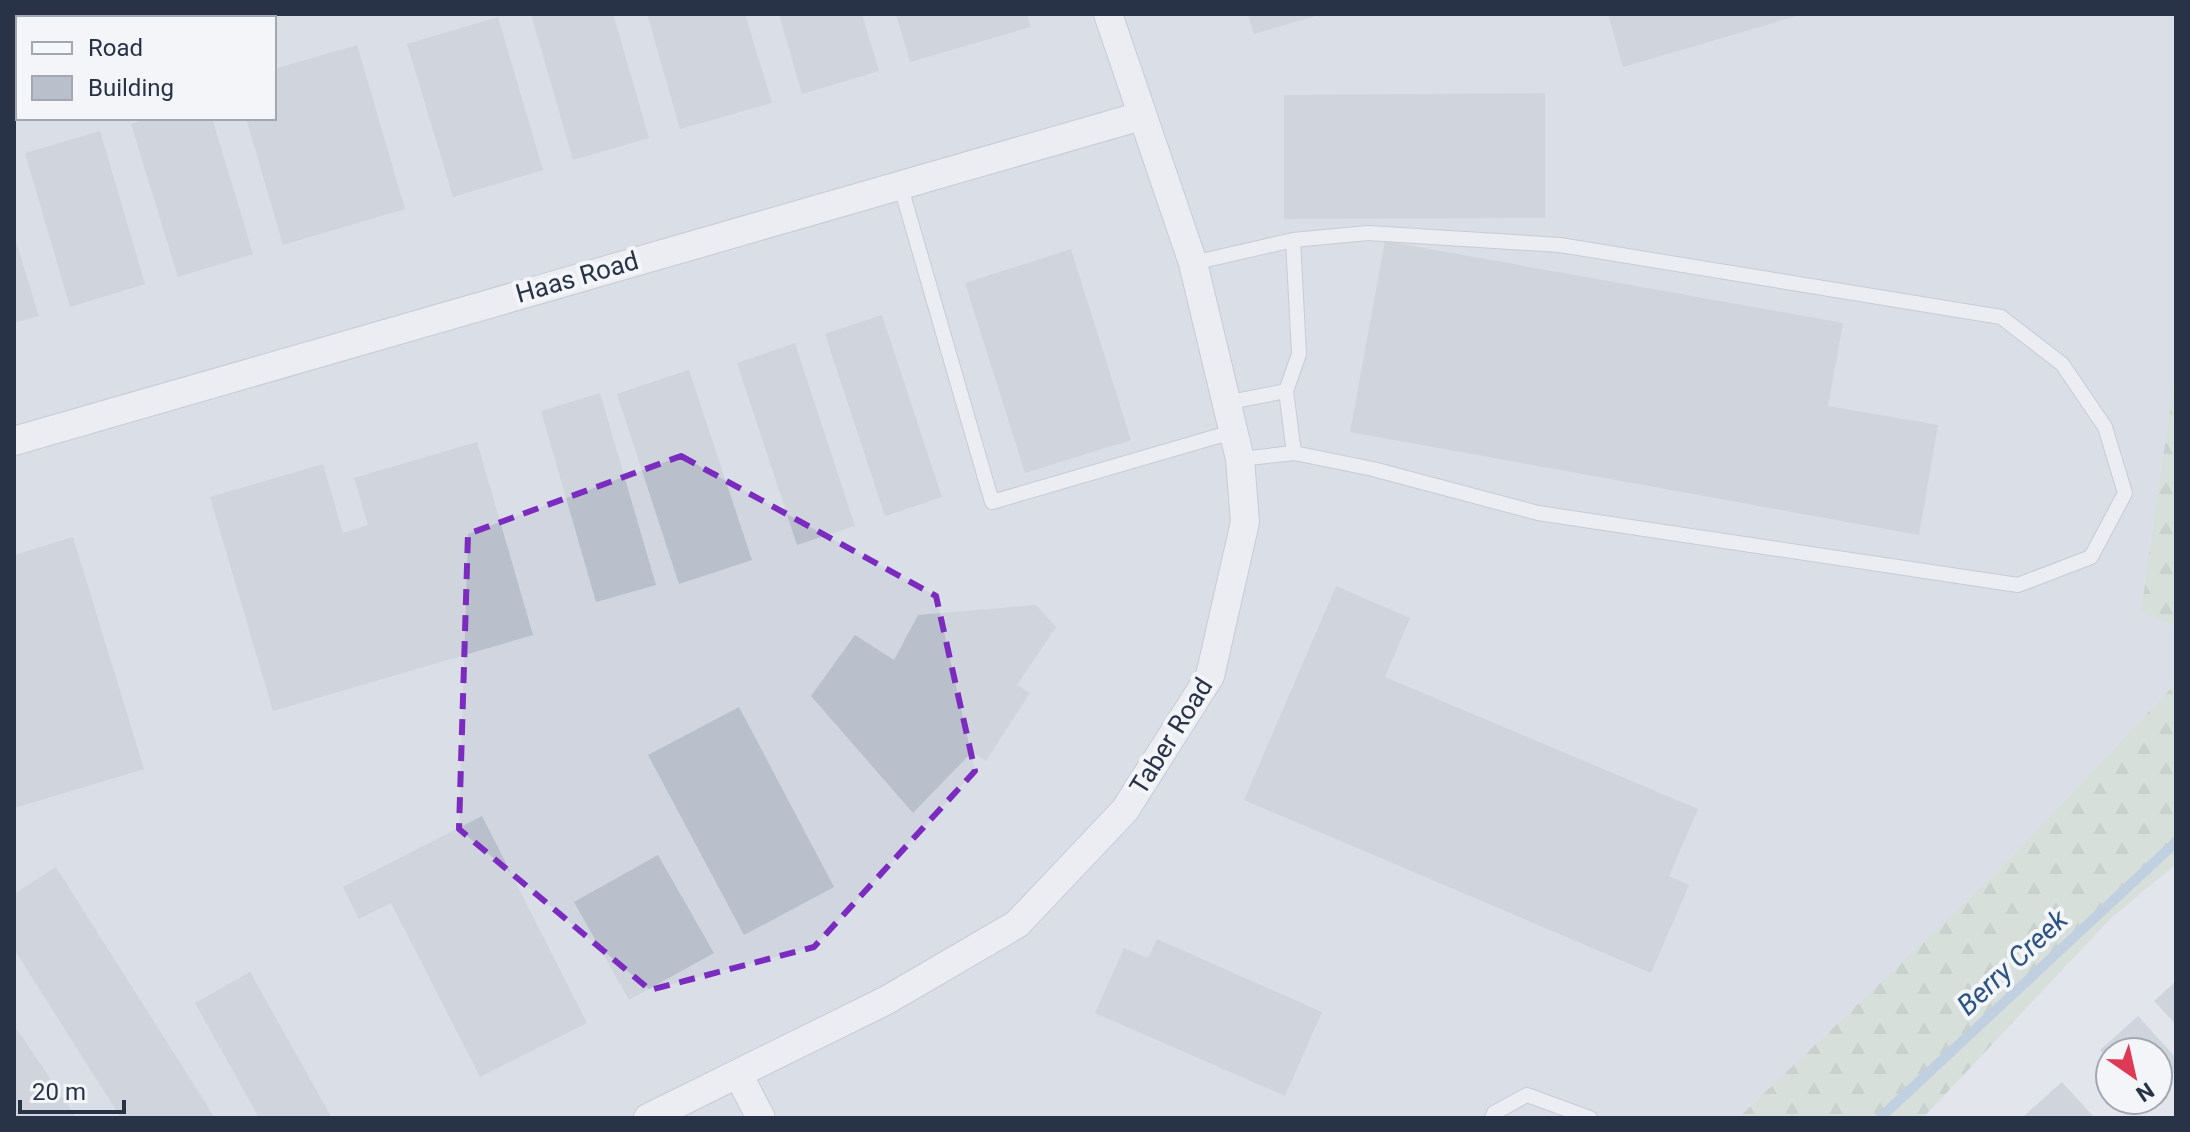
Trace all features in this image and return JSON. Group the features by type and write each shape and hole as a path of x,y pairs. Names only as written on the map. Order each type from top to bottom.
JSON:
{"street":[{"name":"Taber Road","path":"648,1118 887,1000 1017,924 1125,810 1210,676 1245,522 1236,446 1193,263 1108,14"},
{"name":"Haas Road","path":"14,441 1141,116"},
{"path":"738,1074 761,1118"}],"lane":[{"path":"900,184 992,502 1236,446 1294,453 1373,469 1538,513 2018,585 2091,557 2125,493 2105,427 2062,364 2001,317 1560,245 1368,233 1293,240 1193,263"},
{"path":"1293,240 1299,354 1286,391 1294,453"},
{"path":"1225,403 1286,391"},
{"path":"1492,1118 1494,1113 1527,1095 1590,1118"}],"highlighted area":[{"path":"681,456 936,596 975,771 814,947 650,990 459,829 468,534"}],"shaded area":[{"path":"14,14 2176,14 2176,367 2142,612 2176,626 2176,683 1998,871 1738,1118 14,1118"}],"green space":[{"path":"2176,367 2176,626 2141,612"},
{"path":"2176,683 2176,864 2111,918 1923,1118 1738,1118 1998,871"}],"building":[{"path":"531,14 613,14 649,138 573,160"},
{"path":"647,14 745,14 772,103 680,129"},
{"path":"779,14 862,14 879,71 802,94"},
{"path":"896,14 1027,14 1031,27 910,62"},
{"path":"1248,14 1319,14 1319,15 1254,34"},
{"path":"1608,14 1800,14 1800,15 1623,67"},
{"path":"498,17 543,170 453,197 407,44"},
{"path":"357,45 405,209 283,245 247,120 276,120 276,68"},
{"path":"1545,93 1545,218 1284,219 1284,95"},
{"path":"143,120 213,120 253,254 178,277 131,124"},
{"path":"100,131 145,284 70,307 25,153"},
{"path":"14,235 39,316 14,323"},
{"path":"1385,241 1843,323 1828,406 1938,425 1919,535 1350,432"},
{"path":"1071,249 1131,440 1025,473 965,283"},
{"path":"882,315 942,497 885,516 825,334"},
{"path":"795,343 855,526 797,545 737,363"},
{"path":"689,370 752,560 679,584 617,394"},
{"path":"600,393 656,585 596,602 541,411"},
{"path":"477,442 533,635 273,711 210,497 323,464 343,533 368,525 354,478"},
{"path":"73,537 144,769 14,808 14,555"},
{"path":"1336,586 1410,618 1385,677 1698,809 1669,876 1689,885 1651,973 1244,800"},
{"path":"1036,605 1056,627 1017,685 1030,693 986,761 972,752 913,813 811,696 855,635 894,660 918,615"},
{"path":"739,707 834,887 744,935 648,755"},
{"path":"482,816 587,1023 480,1077 391,903 359,919 343,887"},
{"path":"658,855 714,953 629,1000 574,902"},
{"path":"56,867 215,1118 121,1118 14,949 14,894"},
{"path":"1157,939 1322,1012 1285,1096 1095,1013 1124,948 1148,958"},
{"path":"250,972 332,1118 259,1118 195,1003"},
{"path":"2176,981 2176,1025 2154,1001"},
{"path":"2138,1016 2156,1036 2116,1036"},
{"path":"14,1025 77,1118 14,1118"},
{"path":"2062,1082 2095,1118 2025,1118 2024,1116"}],"waterway":[{"name":"Berry Creek","path":"1880,1118 2176,842"}]}
